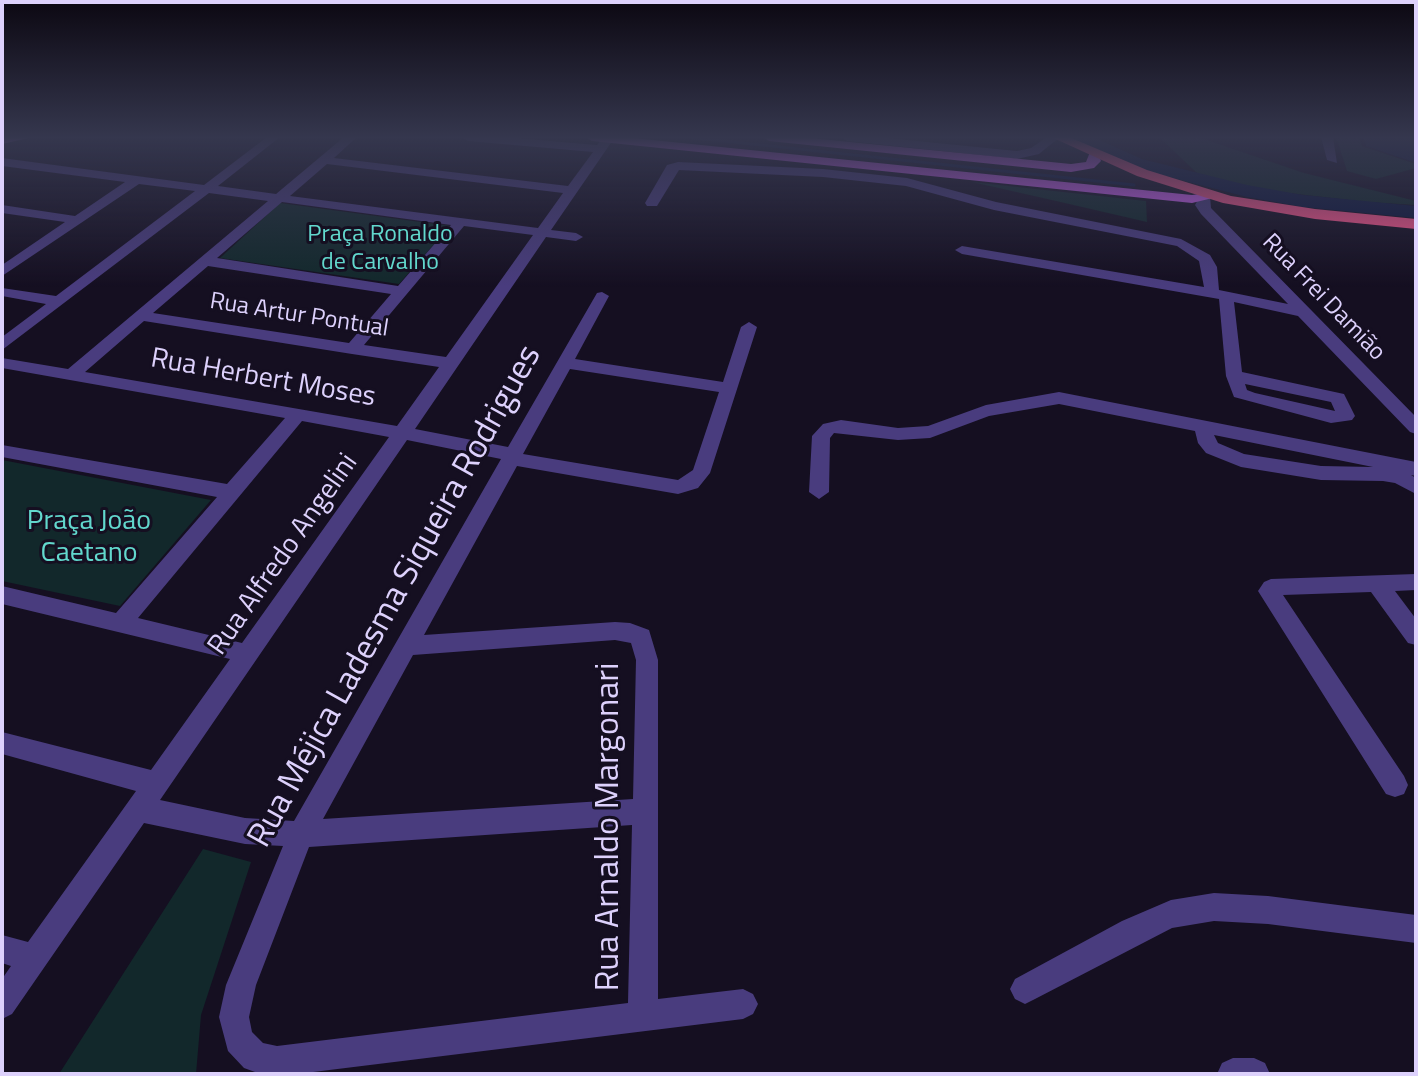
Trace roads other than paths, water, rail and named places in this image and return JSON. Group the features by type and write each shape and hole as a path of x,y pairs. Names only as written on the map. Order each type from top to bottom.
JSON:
{"highway":[{"path":"1180,187 1210,198 1414,225"}],"main road":[{"path":"1097,187 1210,198"}],"street":[{"path":"2,272 125,187"},
{"path":"193,187 576,237"},
{"path":"72,374 292,187"},
{"path":"550,187 573,190"},
{"name":"Rua Alfredo Angelini","path":"2,1004 575,187"},
{"path":"652,203 661,187"},
{"path":"926,187 994,206 1181,243 1205,258 1210,267 1219,294 1236,388 1250,398 1331,417 1346,416 1338,398 1234,376"},
{"path":"2,345 207,189"},
{"name":"Rua Frei Damião","path":"1210,198 1202,205 1206,211 1416,428"},
{"path":"2,209 77,220"},
{"path":"352,349 461,222"},
{"path":"962,250 1219,294 1303,312"},
{"path":"205,261 401,291"},
{"path":"2,292 59,301"},
{"name":"Rua Méjica Ladesma Siqueira Rodrigues","path":"602,296 301,834 241,985 234,1017 239,1040 255,1057 277,1061 743,1004"},
{"name":"Rua Artur Pontual","path":"140,316 450,363"},
{"path":"565,363 729,388 749,327"},
{"name":"Rua Herbert Moses","path":"2,363 500,451 527,463 662,487 691,483 701,473 729,388"},
{"path":"819,492 821,436 829,428 841,426 898,434 930,432 986,411 1039,399 1059,398 1416,469"},
{"path":"120,624 298,414"},
{"path":"1203,425 1207,443 1212,448 1241,460 1321,473 1383,474 1400,477 1416,487"},
{"path":"2,451 230,492"},
{"path":"1395,785 1269,591 1280,587 1416,582"},
{"path":"1377,584 1416,636"},
{"path":"2,595 248,654"},
{"name":"Rua Arnaldo Margonari","path":"405,646 615,631 641,637 647,660 643,1015"},
{"path":"2,743 157,784"},
{"path":"140,809 245,831 301,834 645,811"},
{"path":"1025,989 1132,931 1171,914 1214,907 1268,910 1416,929"},
{"path":"2,949 34,958"},
{"path":"1233,1074 1254,1074"}],"waterway":[{"path":"1232,187 1303,201 1416,212"}],"park label":[{"name":"Praça Ronaldo de Carvalho","path":"380,249"},
{"name":"Praça João Caetano","path":"89,538"}]}
